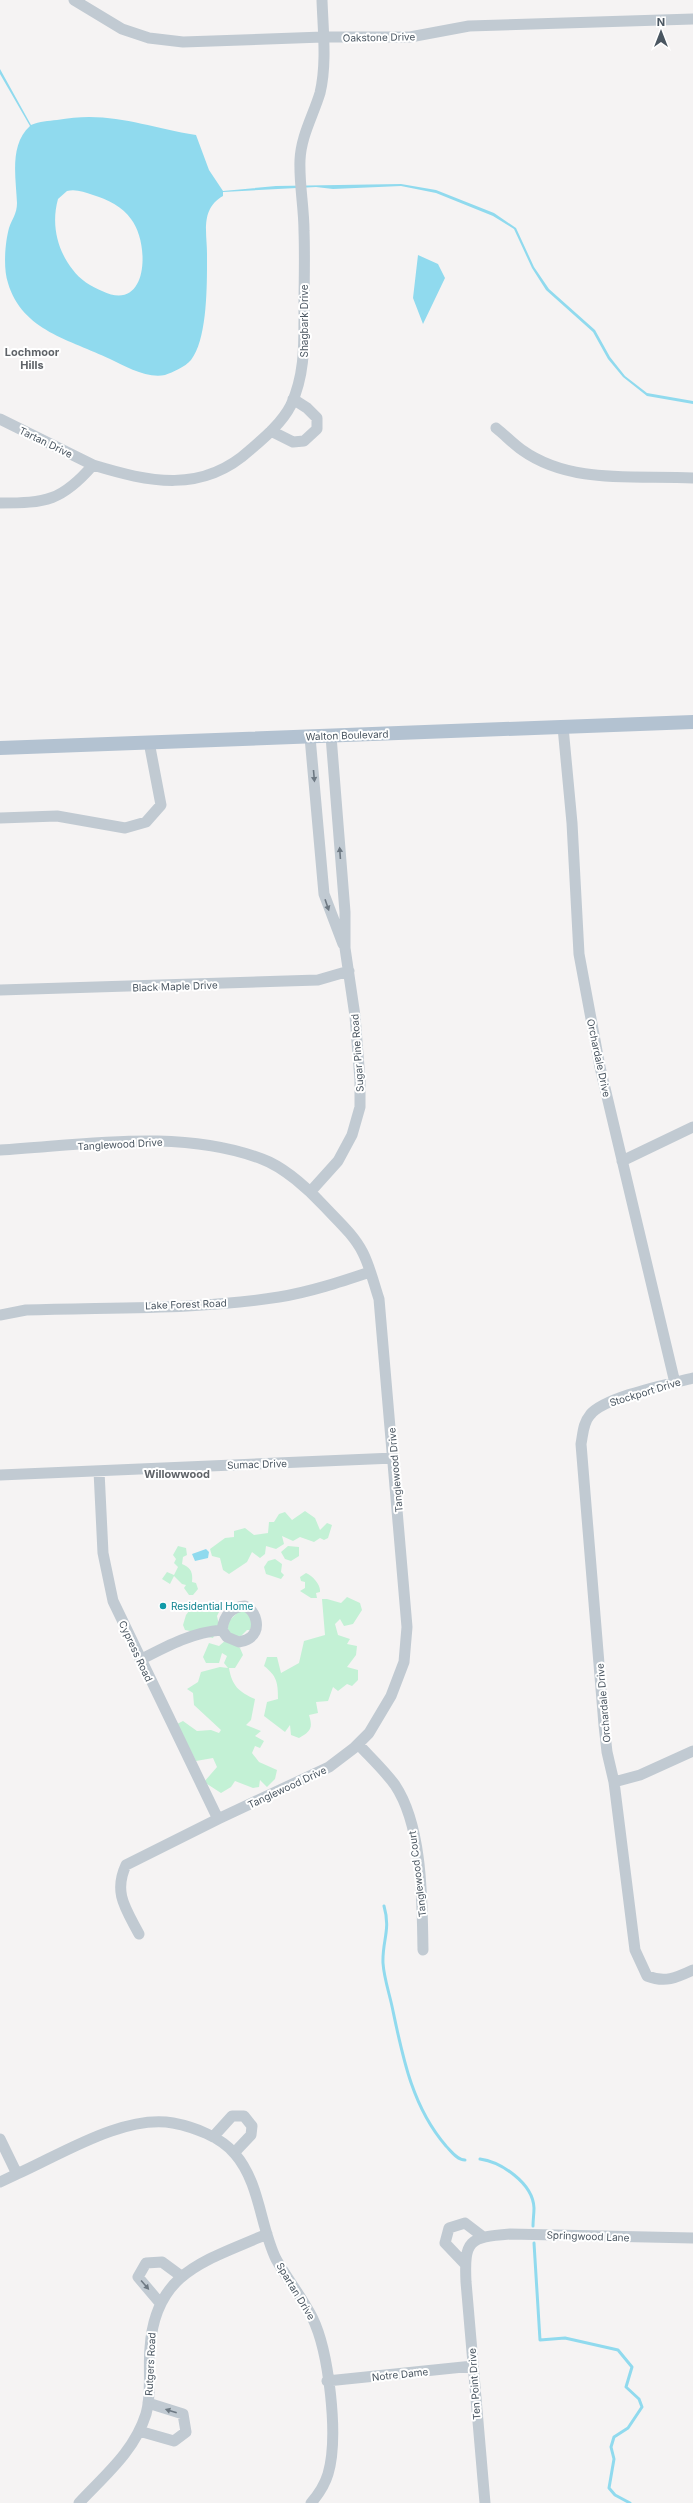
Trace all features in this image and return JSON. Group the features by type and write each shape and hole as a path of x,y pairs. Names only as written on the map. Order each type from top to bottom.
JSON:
{"main road":[{"name":"Walton Boulevard","path":"0,748 693,722"}],"street":[{"name":"Oakstone Drive","path":"74,0 122,29 149,38 183,42 323,37 410,37 469,26 693,19"},
{"name":"Shagbark Drive","path":"93,465 137,478 190,480 224,468 243,457 271,431 290,407 300,382 304,360 304,231 300,160 305,129 315,109 323,75 322,0"},
{"path":"271,431 292,442 304,441 317,429 317,418 307,408 293,399"},
{"name":"Tartan Drive","path":"0,419 93,465"},
{"path":"496,428 523,451 566,469 602,477 693,478"},
{"path":"0,503 50,500 77,483 93,465"},
{"name":"Orchardale Drive","path":"563,726 572,823 579,954 600,1067 675,1383"},
{"name":"Sugar Pine Road","path":"331,736 345,912 344,948"},
{"name":"Sugar Pine Road","path":"310,737 324,894 344,948 349,971 356,1030 360,1106 352,1136 338,1161 311,1191"},
{"path":"0,818 56,816 125,828 146,822 161,805 149,742"},
{"name":"Black Maple Drive","path":"0,990 318,980 349,971"},
{"path":"622,1161 693,1127"},
{"name":"Tanglewood Drive","path":"0,1150 133,1141 180,1142 224,1147 264,1160 311,1191 338,1220 363,1253 379,1299 394,1458 407,1628 404,1662 382,1713 369,1733 330,1767 218,1819 126,1866 120,1878 122,1902 139,1934"},
{"name":"Lake Forest Road","path":"0,1315 26,1310 206,1304 280,1297 322,1287 370,1272"},
{"name":"Stockport Drive","path":"584,1426 589,1415 597,1408 619,1398 693,1378"},
{"name":"Orchardale Drive","path":"584,1426 581,1444 607,1752 614,1782 635,1950 647,1976 660,1981 675,1978 693,1970"},
{"name":"Sumac Drive","path":"0,1475 394,1458"},
{"name":"Cypress Road","path":"99,1471 103,1553 112,1601 218,1819"},
{"path":"140,1660 171,1644 211,1630 222,1630"},
{"name":"Tanglewood Court","path":"358,1744 395,1785 408,1812 416,1849 423,1950"},
{"path":"614,1782 640,1775 693,1751"},
{"path":"213,2137 232,2116 244,2116 252,2126 251,2135 234,2153"},
{"name":"Spartan Drive","path":"17,2174 94,2138 130,2126 172,2122 213,2137 234,2153 249,2178 277,2260 313,2318 322,2343 332,2426 332,2456 328,2475 311,2503"},
{"path":"0,2138 17,2174 0,2182"},
{"path":"465,2264 445,2243 449,2228 465,2223 482,2236"},
{"name":"Rutgers Road","path":"79,2503 118,2465 139,2431 146,2414 148,2403 153,2318 167,2290 181,2276 197,2265 267,2234"},
{"name":"Springwood Lane","path":"482,2236 510,2234 693,2238"},
{"name":"Ten Point Drive","path":"482,2236 476,2239 467,2249 465,2264 486,2503"},
{"path":"160,2303 138,2277 146,2263 162,2262 181,2276"},
{"name":"Notre Dame","path":"327,2381 473,2366"},
{"name":"Rutgers Road","path":"139,2431 174,2441 186,2432 183,2414 148,2403"}],"green space":[{"path":"305,1511 315,1518 320,1530 327,1523 332,1525 328,1538 324,1540 320,1538 314,1542 300,1537 293,1541 282,1536 284,1544 276,1549 266,1546 265,1554 260,1558 252,1552 247,1562 229,1574 223,1570 220,1558 212,1556 210,1549 225,1538 234,1537 234,1531 245,1528 254,1535 268,1533 269,1522 274,1522 279,1514 285,1512 292,1520"},
{"path":"178,1546 186,1548 187,1555 183,1557 182,1564 188,1567 192,1573 192,1582 196,1583 198,1589 193,1595 189,1595 184,1588 186,1585 182,1584 174,1576 170,1584 162,1579 167,1572 174,1575 178,1567 174,1563 176,1559 173,1555"},
{"path":"288,1546 299,1547 299,1556 291,1561 285,1559 281,1552"},
{"path":"275,1559 282,1564 281,1572 284,1575 281,1579 266,1574 264,1567 268,1561"},
{"path":"306,1573 314,1578 319,1586 320,1592 316,1593 317,1598 311,1598 300,1591 305,1588 305,1582 301,1581 300,1577"},
{"path":"347,1597 360,1603 362,1610 353,1624 344,1626 340,1619 335,1624 338,1635 350,1639 347,1644 357,1646 356,1655 347,1667 358,1670 358,1680 352,1686 347,1684 338,1691 333,1687 328,1701 316,1702 318,1713 309,1715 311,1723 310,1729 299,1738 291,1735 290,1725 285,1732 264,1716 267,1702 278,1699 276,1680 272,1673 264,1666 267,1657 277,1657 281,1673 299,1663 304,1641 325,1635 322,1599 341,1603"},
{"path":"199,1602 204,1605 213,1602 212,1611 216,1608 220,1610 217,1616 219,1625 213,1638 192,1634 190,1631 185,1630 183,1625 186,1615 192,1607 196,1609"},
{"path":"241,1609 254,1619 250,1630 247,1630 241,1636 233,1638 227,1633 229,1621"},
{"path":"226,1640 240,1648 243,1655 235,1668 229,1668 234,1684 245,1694 255,1699 251,1720 246,1725 261,1731 255,1736 264,1741 260,1748 255,1746 252,1753 259,1762 277,1770 275,1779 267,1787 260,1780 259,1787 253,1788 235,1781 231,1787 221,1793 204,1782 217,1767 213,1758 196,1761 177,1724 183,1721 197,1731 211,1730 219,1733 221,1730 194,1705 193,1693 187,1689 198,1682 201,1672 220,1667 228,1668 224,1663 227,1656 222,1653 219,1663 206,1663 203,1657 209,1643 219,1646"}],"water":[{"path":"0,69 31,125 76,117 111,118 196,135 209,170 223,191 276,186 401,184 436,190 494,213 516,228 534,267 549,289 595,330 610,357 625,376 647,393 693,401 693,404 647,396 623,377 608,359 593,332 546,290 532,268 514,229 493,216 436,193 401,186 333,189 316,187 223,192 223,196 216,201 211,208 206,222 206,294 204,324 201,338 197,350 191,360 186,365 175,371 158,376 144,374 64,339 36,323 24,312 15,299 6,277 6,241 17,207 15,173 16,152 23,134 30,126 0,74","holes":["70,190 83,192 109,201 124,211 131,219 137,230 143,258 141,273 137,285 129,293 118,295 102,291 79,277 67,262 59,245 55,227 55,218 58,199"]},
{"path":"418,255 438,264 445,278 423,324 413,298"},
{"path":"206,1549 209,1552 208,1558 195,1561 192,1554"}],"waterway":[{"path":"384,1906 387,1922 383,1963 405,2065 417,2099 425,2116 454,2155 459,2159 465,2160"},
{"path":"480,2159 497,2164 506,2169 522,2182 532,2199 534,2208 533,2226"},
{"path":"534,2243 540,2340 565,2338 618,2350 632,2367 626,2387 639,2399 642,2407 628,2428 614,2437 611,2447 614,2459 609,2488 615,2495 630,2503"}],"place":[{"name":"Residential Home","path":"163,1606"}],"district":[{"name":"Lochmoor Hills","path":"32,358"},
{"name":"Willowwood","path":"177,1474"}]}
